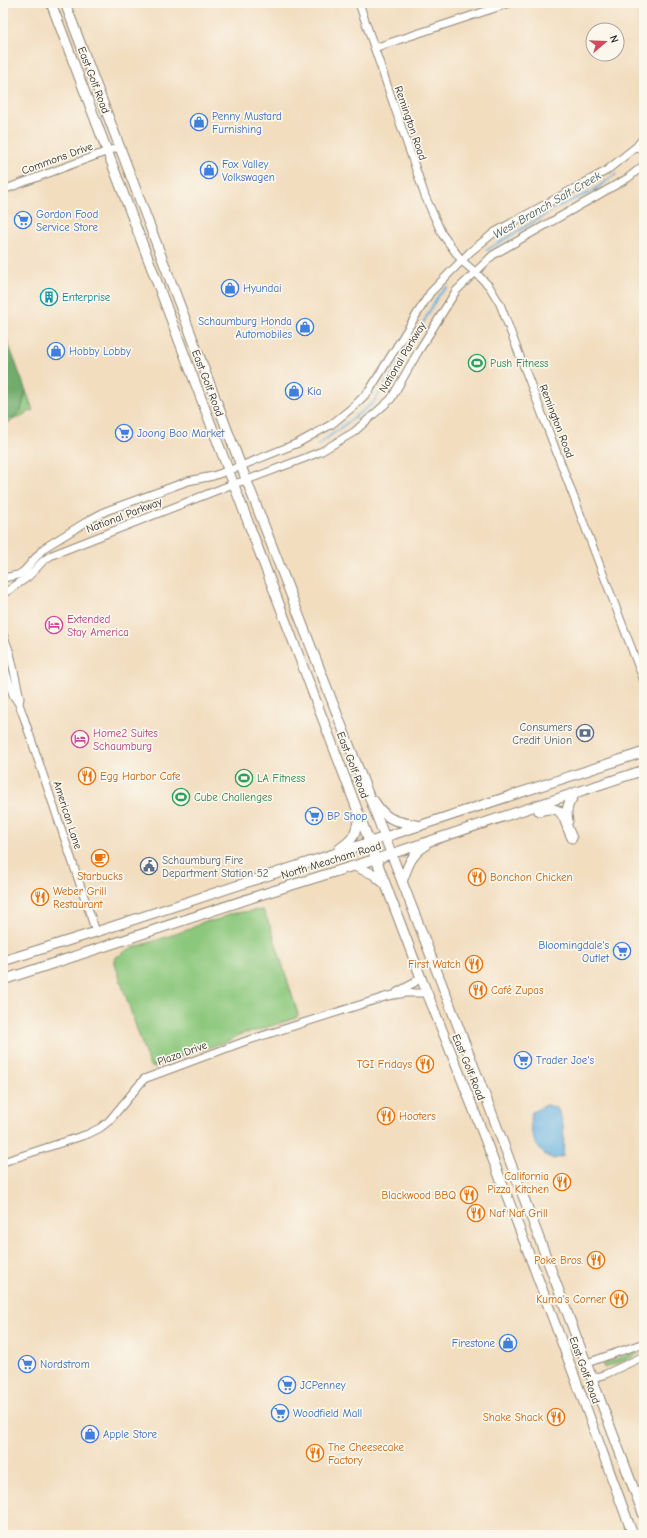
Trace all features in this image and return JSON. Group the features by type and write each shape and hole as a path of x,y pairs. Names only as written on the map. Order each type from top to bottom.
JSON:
{"main road":[{"name":"East Golf Road","path":"51,3 360,815 420,977 472,1106 633,1535"},
{"name":"East Golf Road","path":"65,3 241,466 593,1378 644,1516"},
{"name":"North Meacham Road","path":"3,961 330,856 644,752"},
{"name":"North Meacham Road","path":"3,980 432,841 644,770"},
{"path":"365,786 379,809 389,818 420,826"},
{"path":"486,823 497,824 549,808 554,808 562,815 572,838 566,811 568,804 576,792"},
{"path":"330,856 348,844 354,836 360,815"},
{"path":"402,882 412,856 432,841"},
{"path":"354,866 373,874 386,885"}],"street":[{"name":"Remington Road","path":"359,3 425,196 442,234 462,261 489,286 500,304 644,681"},
{"path":"374,48 510,3"},
{"name":"National Parkway","path":"3,578 18,575 44,548 106,511 188,481 213,476 241,466 298,443 332,424 354,406 369,391 430,293 470,252 495,232 606,171 637,146 644,137"},
{"path":"637,146 644,152"},
{"name":"Commons Drive","path":"3,190 119,147"},
{"name":"National Parkway","path":"3,594 28,577 44,560 53,555 322,451 354,432 391,399 456,291 493,255 628,178 644,165"},
{"name":"American Lane","path":"3,634 10,653 20,698 19,704"},
{"name":"American Lane","path":"3,663 13,695 19,704 96,932"},
{"name":"Plaza Drive","path":"3,1162 82,1136 100,1128 119,1110 144,1079 246,1042 388,996 404,989 420,977"},
{"name":"Plaza Drive","path":"388,996 406,993 427,993"},
{"path":"587,1363 644,1343"},
{"path":"593,1378 606,1374 644,1356"}],"green space":[{"path":"3,329 26,391 21,410 14,418 3,418"},
{"path":"26,391 33,410 3,425 3,418 14,418 21,410"},
{"path":"263,910 271,928 297,1011 298,1015 296,1018 242,1034 232,1040 201,1050 196,1050 153,1067 149,1065 115,963 115,957 121,955 127,950 190,929 203,922 217,920 229,914"},
{"path":"641,1347 643,1351 627,1360 604,1368 603,1364 630,1354"}],"water":[{"path":"546,1105 556,1107 563,1124 563,1156 554,1159 545,1155 539,1149 532,1134 530,1122 532,1112"}],"waterway":[{"name":"West Branch Salt Creek","path":"487,250 561,205 591,192 616,174"},
{"name":"West Branch Salt Creek","path":"318,445 373,403 409,348 438,296 447,287"}],"place":[{"name":"Penny Mustard Furnishing","path":"199,122"},
{"name":"Fox Valley Volkswagen","path":"209,170"},
{"name":"Gordon Food Service Store","path":"23,220"},
{"name":"Hyundai","path":"230,288"},
{"name":"Enterprise","path":"49,297"},
{"name":"Schaumburg Honda Automobiles","path":"305,327"},
{"name":"Hobby Lobby","path":"56,351"},
{"name":"Push Fitness","path":"477,363"},
{"name":"Kia","path":"294,391"},
{"name":"Joong Boo Market","path":"124,433"},
{"name":"Extended Stay America","path":"54,625"},
{"name":"Consumers Credit Union","path":"585,733"},
{"name":"Home2 Suites Schaumburg","path":"80,739"},
{"name":"Egg Harbor Cafe","path":"87,776"},
{"name":"LA Fitness","path":"244,778"},
{"name":"Cube Challenges","path":"181,797"},
{"name":"BP Shop","path":"314,816"},
{"name":"Starbucks","path":"100,858"},
{"name":"Schaumburg Fire Department Station 52","path":"149,866"},
{"name":"Bonchon Chicken","path":"477,877"},
{"name":"Weber Grill Restaurant","path":"40,897"},
{"name":"Bloomingdale's Outlet","path":"622,951"},
{"name":"First Watch","path":"474,964"},
{"name":"Café Zupas","path":"478,990"},
{"name":"Trader Joe's","path":"523,1060"},
{"name":"TGI Fridays","path":"425,1064"},
{"name":"Hooters","path":"386,1116"},
{"name":"California Pizza Kitchen","path":"562,1182"},
{"name":"Blackwood BBQ","path":"469,1195"},
{"name":"Naf Naf Grill","path":"476,1213"},
{"name":"Poke Bros.","path":"596,1260"},
{"name":"Kuma's Corner","path":"619,1299"},
{"name":"Firestone","path":"508,1343"},
{"name":"Nordstrom","path":"27,1364"},
{"name":"JCPenney","path":"287,1385"},
{"name":"Woodfield Mall","path":"280,1413"},
{"name":"Shake Shack","path":"556,1417"},
{"name":"Apple Store","path":"90,1434"},
{"name":"The Cheesecake Factory","path":"315,1453"}]}
